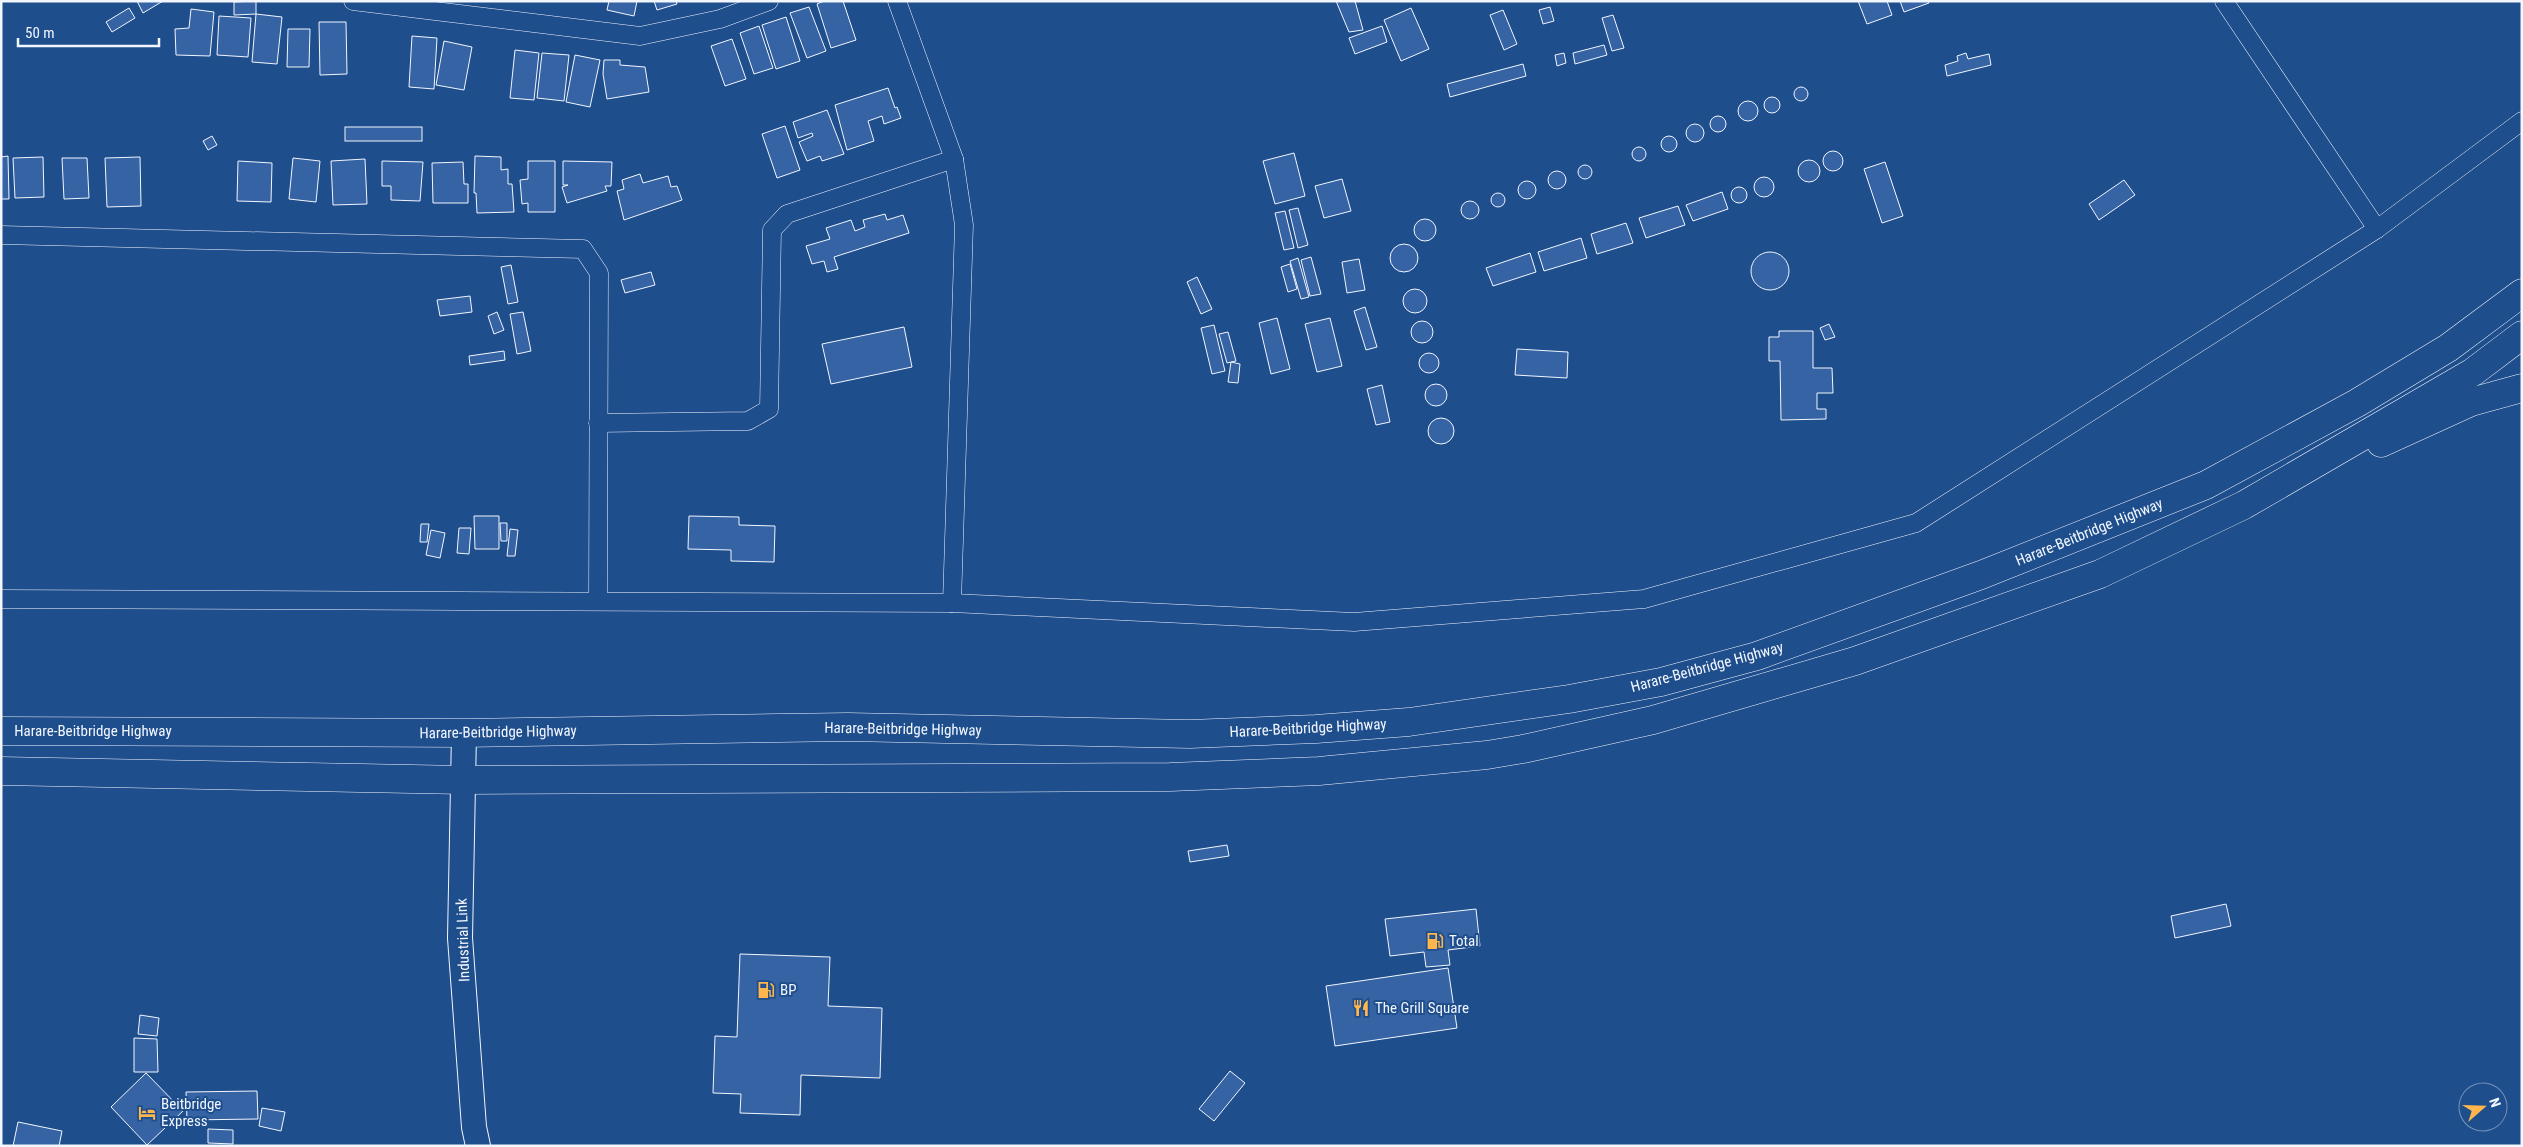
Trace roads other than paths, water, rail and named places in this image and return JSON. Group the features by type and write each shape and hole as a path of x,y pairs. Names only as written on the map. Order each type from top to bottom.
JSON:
{"highway":[{"name":"Harare-Beitbridge Highway","path":"1,731 464,733 848,727 1190,734 1316,729 1419,720 1569,699 1661,682 1757,656 1981,576 2206,485 2357,403 2448,348 2522,293"},
{"path":"2244,505 2472,372 2522,335"},
{"path":"1,771 464,780 1170,777 1318,771 1487,755 1653,720 1855,661 2100,574 2244,505 2472,402 2522,388"}],"street":[{"path":"353,1 640,36 720,19 769,1"},
{"path":"897,1 954,159 964,226 952,603"},
{"path":"2224,1 2377,230"},
{"path":"1,599 952,603 1354,622 1644,599 1916,523 2377,230 2522,121"},
{"path":"598,423 748,421 769,409 772,230 787,214 954,159"},
{"path":"1,235 583,249 599,273 598,601"},
{"name":"Industrial Link","path":"464,733 460,938 471,1088 478,1146"}],"place":[{"name":"Total","path":"1435,941"},
{"name":"BP","path":"766,990"},
{"name":"The Grill Square","path":"1361,1008"},
{"name":"Beitbridge Express","path":"147,1113"}]}
